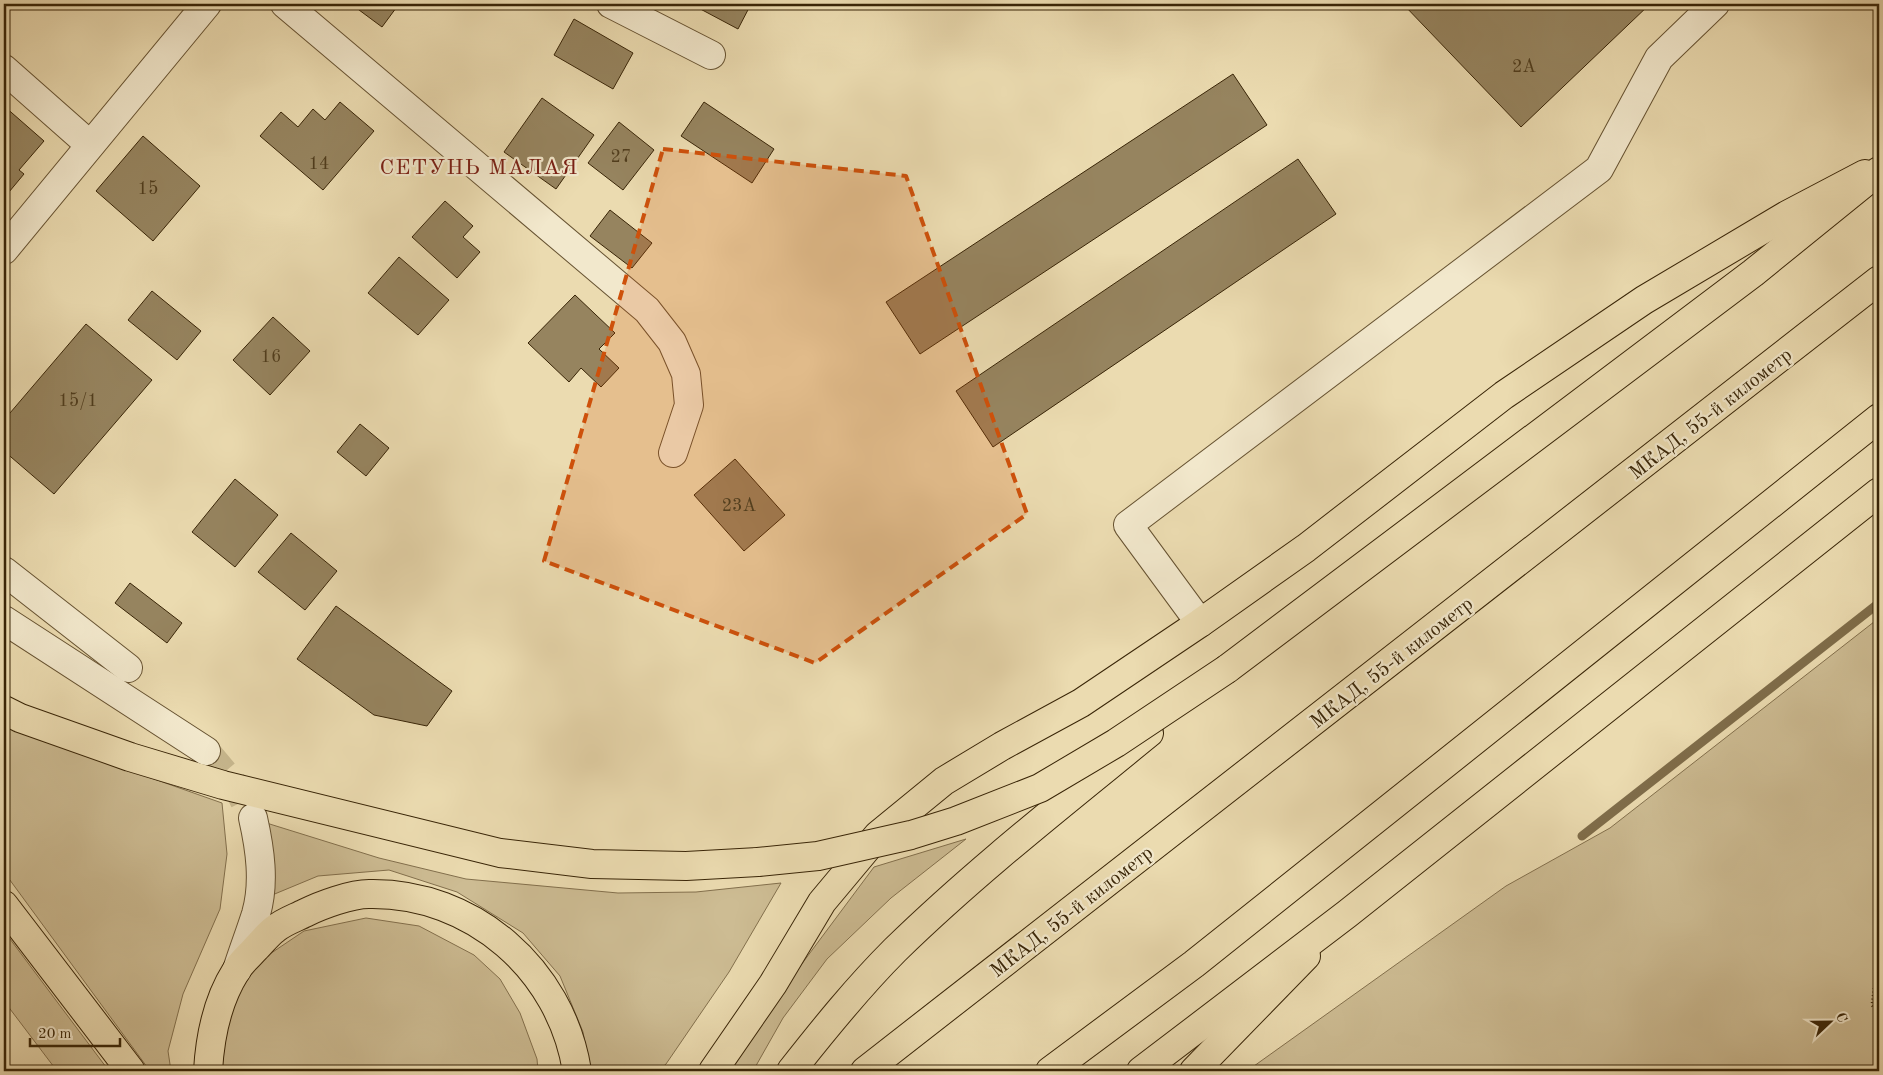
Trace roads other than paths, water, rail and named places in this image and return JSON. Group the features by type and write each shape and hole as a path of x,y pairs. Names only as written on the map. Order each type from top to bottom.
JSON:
{"main road":[{"path":"713,1071 773,984 822,902 878,835 944,781 1002,746 1080,703 1200,623 1306,548 1504,395 1644,300 1786,215 1879,167"},
{"path":"791,1071 839,1010 894,951 982,869 1227,669 1746,279 1879,171"},
{"name":"МКАД, 55-й километр","path":"865,1071 1879,280"},
{"path":"1050,1071 1194,964 1879,418"},
{"path":"1141,1071 1347,914 1879,492"},
{"path":"4,710 43,727 130,757 223,785 500,853 592,864 686,866 818,856 911,835 956,821 1040,788 1116,743 1227,669"},
{"path":"208,1071 209,1044 220,1003 236,970 274,929 320,905 368,894 420,898 462,913 506,942 536,974 559,1010 575,1054 577,1071"},
{"path":"4,905 131,1071"},
{"path":"1194,1071 1347,914"}],"street":[{"path":"4,250 207,4"},
{"path":"285,4 647,310 672,342 686,374 689,405 673,453"},
{"path":"611,4 711,55"},
{"path":"1200,623 1128,525 1599,169 1658,58 1714,4"},
{"path":"4,69 90,145"},
{"path":"4,571 128,668"},
{"path":"4,620 206,751"},
{"path":"4,698 43,727"},
{"path":"236,970 256,912 261,874 259,846 253,818"}],"waterway":[{"path":"1582,836 1879,603"}],"tunnel":[{"path":"206,751 238,789 244,801"}],"district":[{"name":"СЕТУНЬ МАЛАЯ","path":"479,166"}]}
